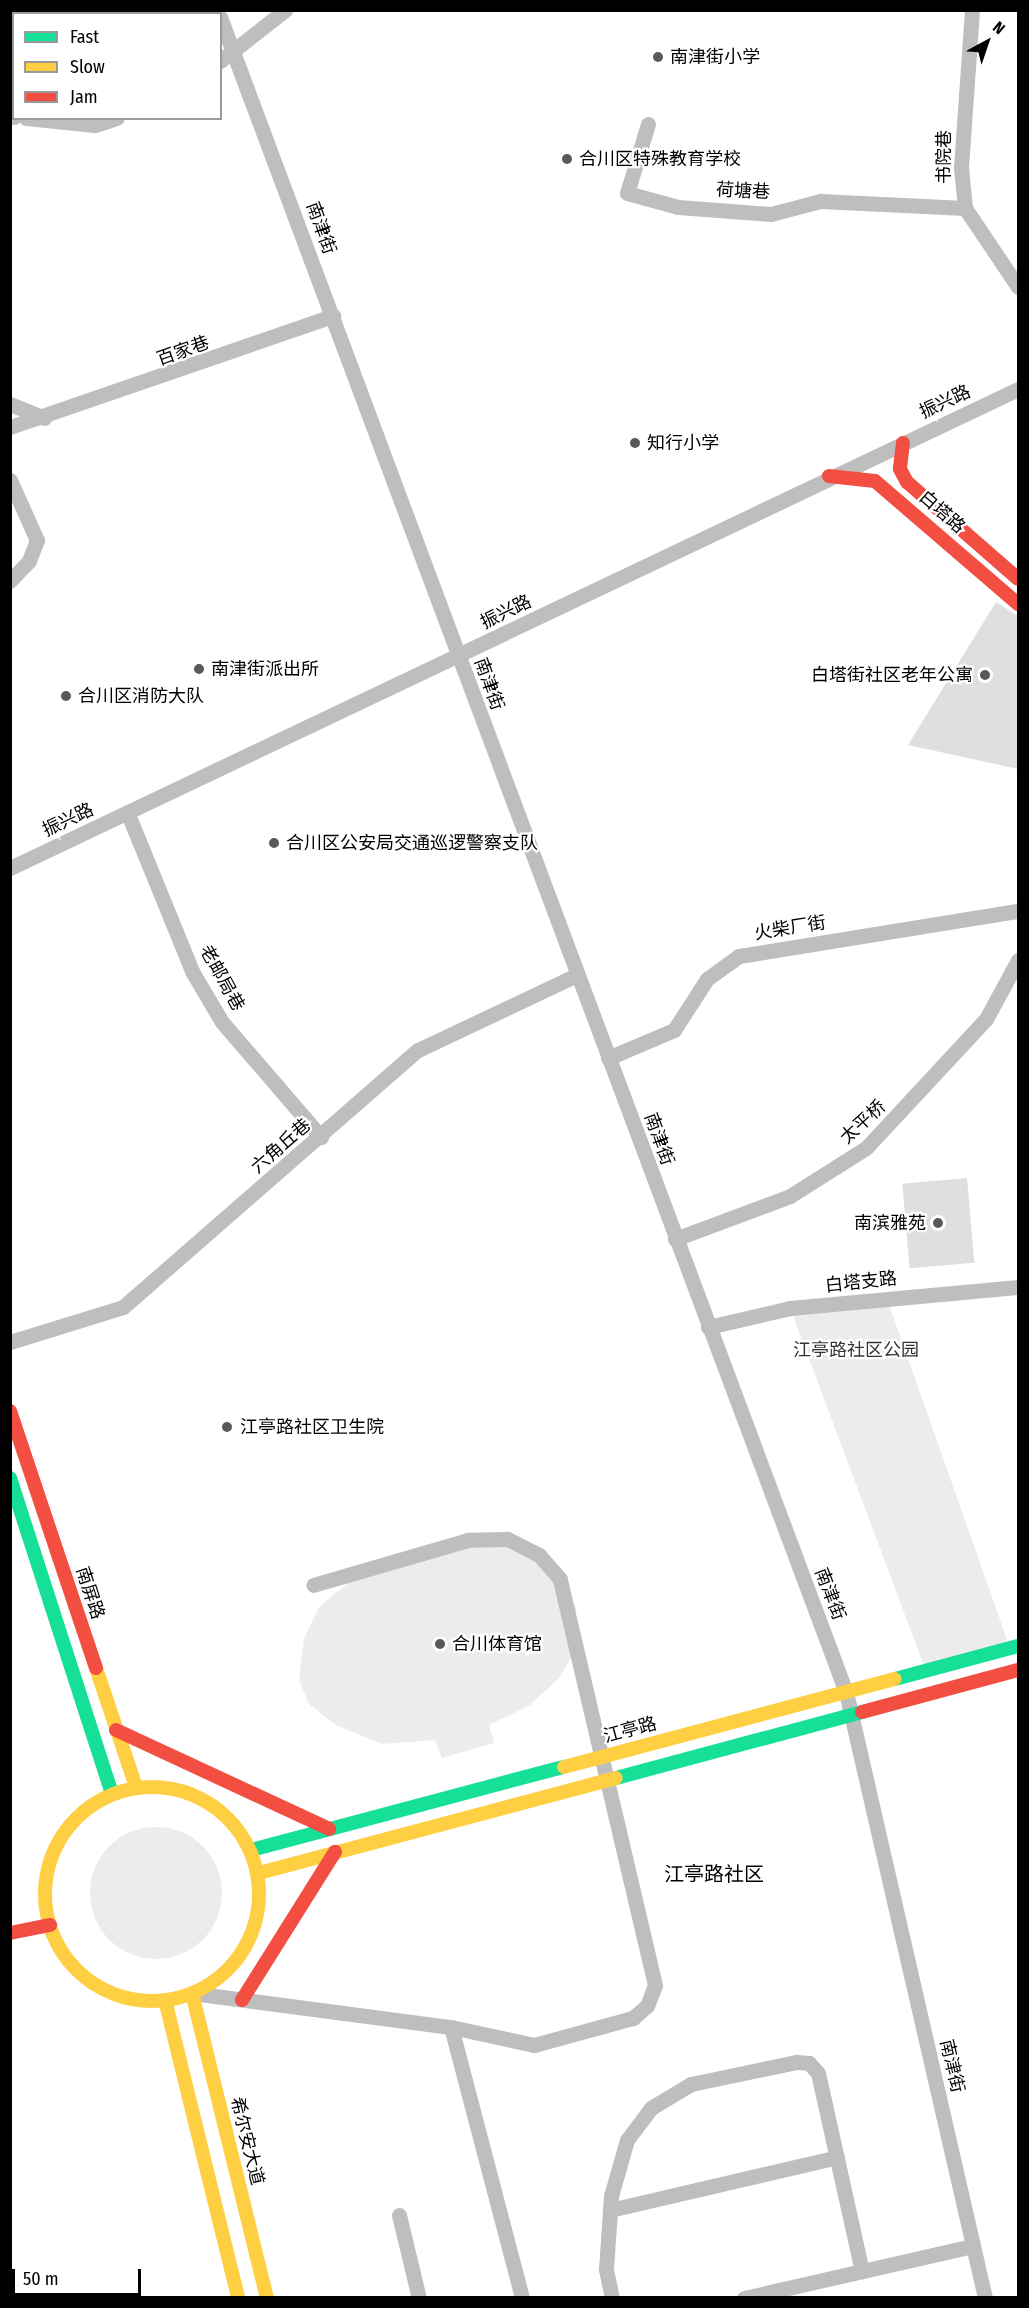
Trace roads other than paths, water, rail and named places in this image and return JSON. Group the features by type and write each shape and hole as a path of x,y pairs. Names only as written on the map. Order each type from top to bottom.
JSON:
{"street":[{"path":"222,60 285,10"},
{"name":"书院巷","path":"972,10 961,168 965,208 1018,287"},
{"name":"南津街","path":"222,21 235,50 458,657 846,1692 985,2298"},
{"path":"46,120 95,125 111,120"},
{"name":"荷塘巷","path":"648,124 627,193 678,207 771,214 820,201 965,208"},
{"name":"百家巷","path":"10,428 333,316"},
{"name":"振兴路","path":"10,868 458,657 829,476 1018,389"},
{"path":"10,405 44,418"},
{"name":"白塔路","path":"903,442 900,468 907,482 1018,579"},
{"name":"白塔路","path":"829,476 875,482 1018,604"},
{"path":"10,480 37,540 29,561 10,581"},
{"name":"老邮局巷","path":"128,814 193,973 222,1022 321,1137"},
{"name":"火柴厂街","path":"608,1058 674,1030 707,979 739,956 1018,911"},
{"name":"太平桥","path":"675,1239 790,1196 866,1148 986,1019 1018,960"},
{"name":"六角丘巷","path":"10,1342 123,1307 432,1039 577,975"},
{"name":"白塔支路","path":"708,1327 790,1308 1018,1287"},
{"name":"南屏路","path":"10,1411 136,1787"},
{"path":"10,1478 112,1794"},
{"path":"192,1994 451,2027 534,2045 633,2018 647,2006 655,1985 560,1579 538,1555 507,1539 468,1540 313,1585"},
{"name":"江亭路","path":"251,1850 1018,1646"},
{"path":"259,1873 1018,1670"},
{"path":"116,1730 329,1829"},
{"path":"136,1787 184,1792 214,1807 251,1850 259,1873 255,1924 242,1953 220,1977 192,1994 165,2000 121,1996 97,1986 76,1970 50,1924 48,1870 57,1844 73,1822 112,1794 136,1787"},
{"path":"242,2000 335,1852"},
{"path":"10,1933 50,1924"},
{"name":"希尔安大道","path":"192,1994 267,2298"},
{"path":"165,2000 238,2298"},
{"path":"451,2027 522,2298"},
{"path":"612,2298 606,2269 610,2210 627,2140 651,2108 691,2084 809,2062 818,2073 862,2271"},
{"path":"610,2210 837,2157"},
{"path":"399,2215 418,2298"},
{"path":"744,2298 973,2246"}],"place":[{"name":"南津街小学","path":"658,57"},
{"name":"合川区特殊教育学校","path":"567,159"},
{"name":"知行小学","path":"635,443"},
{"name":"南津街派出所","path":"199,669"},
{"name":"白塔街社区老年公寓","path":"985,675"},
{"name":"合川区消防大队","path":"66,696"},
{"name":"合川区公安局交通巡逻警察支队","path":"274,843"},
{"name":"南滨雅苑","path":"938,1223"},
{"name":"江亭路社区卫生院","path":"227,1427"},
{"name":"合川体育馆","path":"440,1644"}],"district":[{"name":"江亭路社区","path":"714,1874"}],"park label":[{"name":"江亭路社区公园","path":"856,1350"}]}
